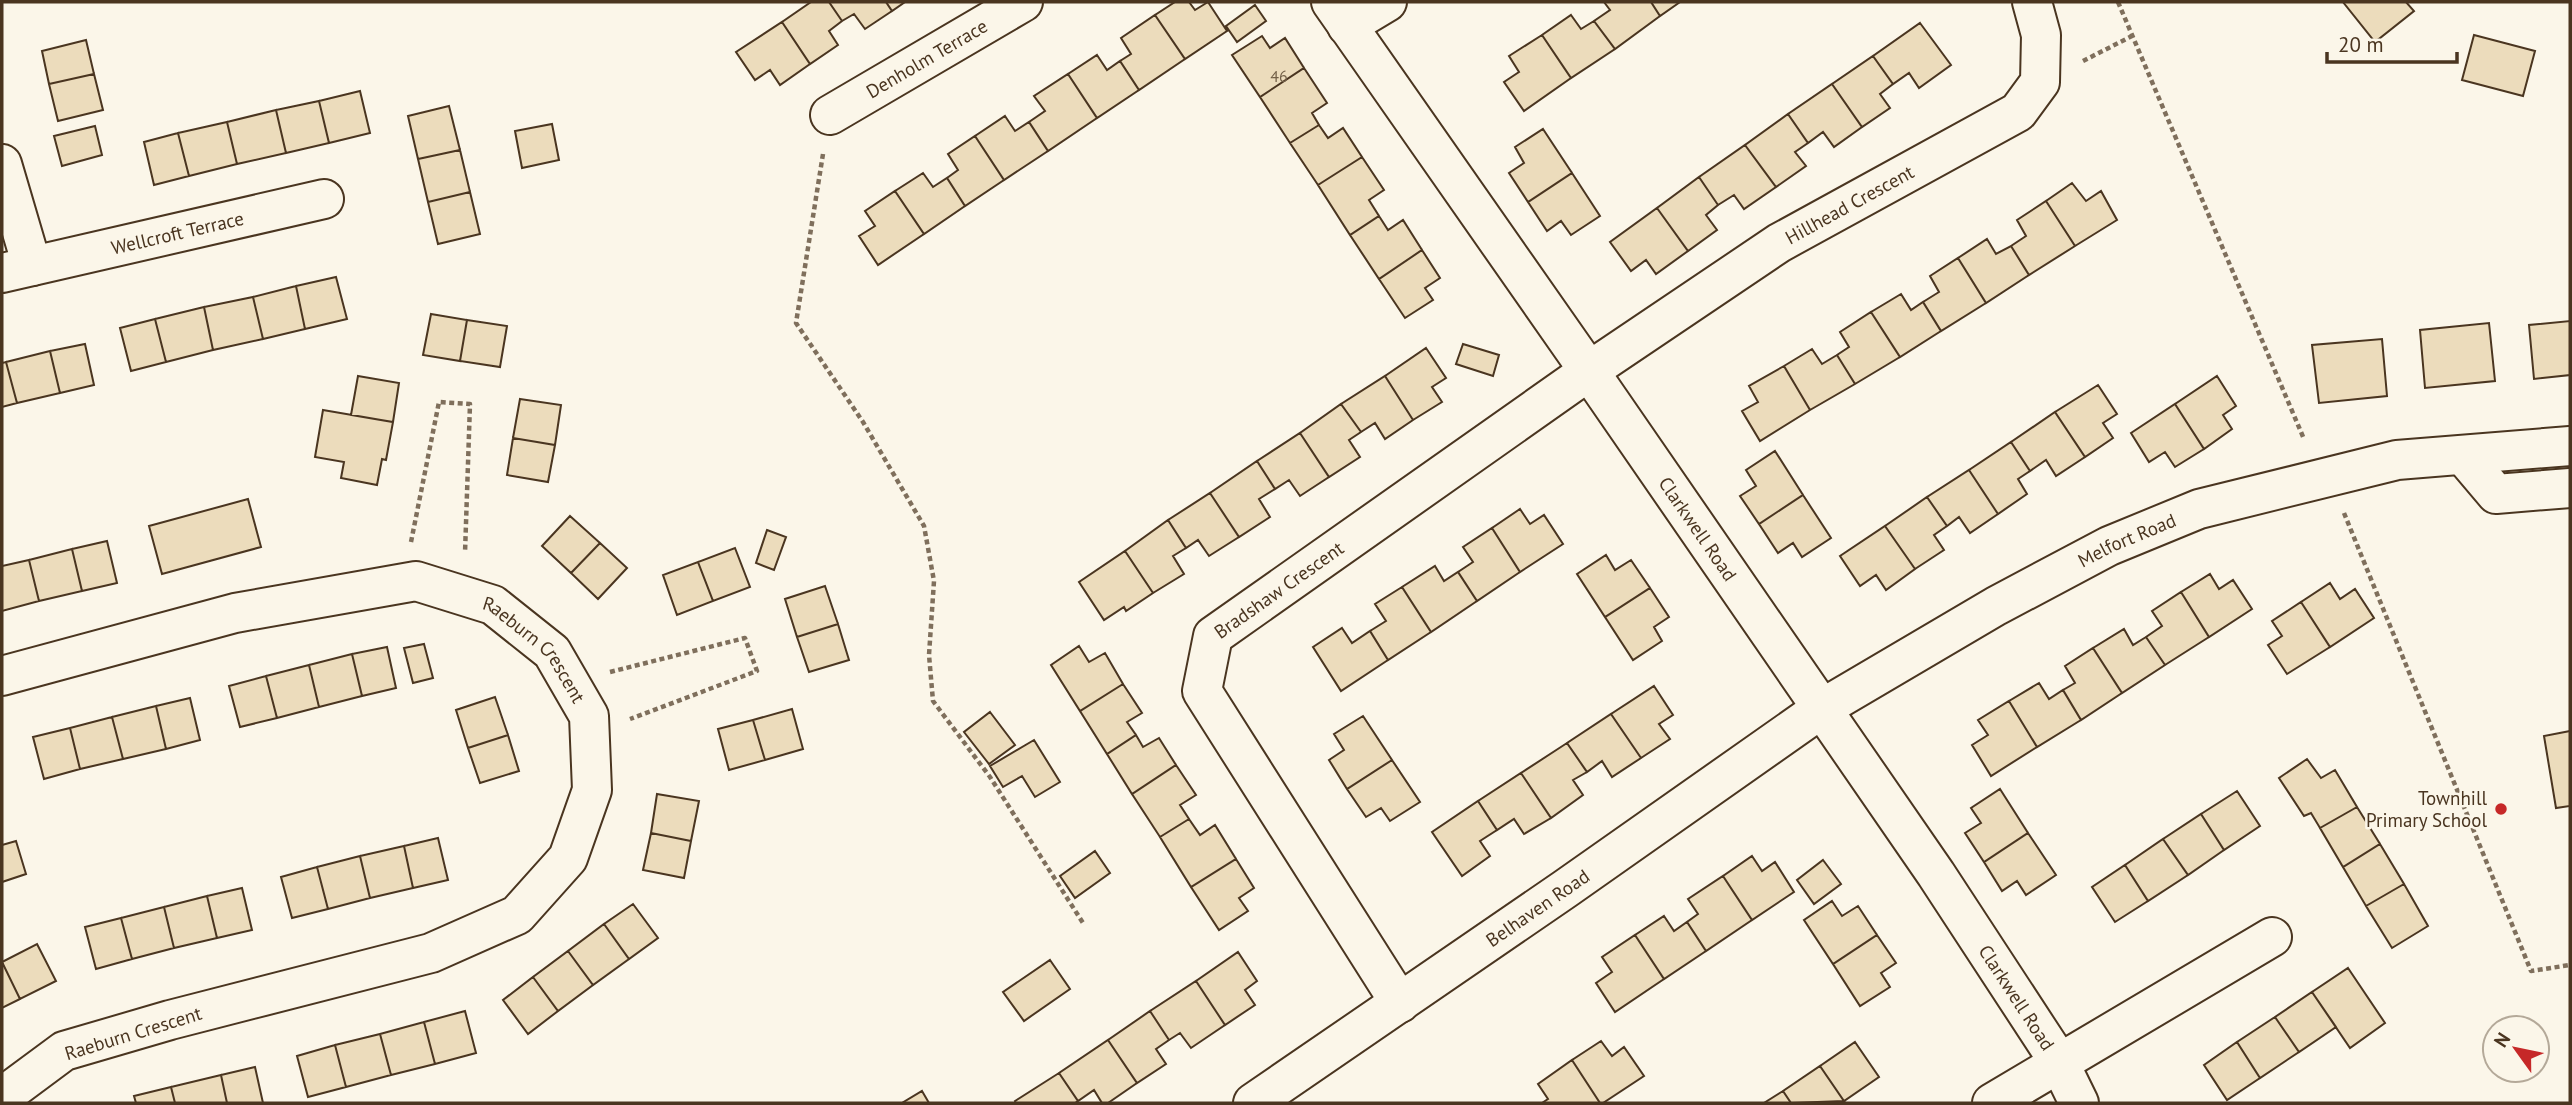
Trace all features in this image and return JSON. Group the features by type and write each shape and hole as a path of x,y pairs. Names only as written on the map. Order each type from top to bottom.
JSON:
{"street":[{"name":"Denholm Terrace","path":"830,115 1023,2"},
{"path":"1339,14 1387,2"},
{"path":"2032,2 2041,34 2040,82"},
{"name":"Clarkwell Road","path":"1339,14 1590,371 1936,874 2059,1062 2079,1103"},
{"name":"Hillhead Crescent","path":"1590,371 1779,243 2018,112 2040,82"},
{"name":"Wellcroft Terrace","path":"2,164 17,270 324,199"},
{"name":"Bradshaw Crescent","path":"1400,1003 1202,691 1213,636 1590,371"},
{"name":"Melfort Road","path":"1821,709 1996,606 2109,546 2199,509 2397,460 2570,446"},
{"path":"2463,455 2496,494 2570,488"},
{"name":"Raeburn Crescent","path":"2,676 234,613 416,581 493,606 552,652 589,716 592,790 568,858 517,915 431,953 170,1020 64,1051 2,1097"},
{"name":"Belhaven Road","path":"1253,1103 1821,709"},
{"name":"Clarkwell Road","path":"1992,1103 2272,937"}],"path":[{"path":"2118,2 2325,478 2531,971 2570,965"},
{"path":"2040,82 2132,36"},
{"path":"830,115 796,323 863,422 924,526 934,581 929,655 933,701 990,777 1083,923"},
{"path":"402,583 439,402 470,404 464,596"},
{"path":"569,682 745,638 757,671 590,735"}],"building":[{"path":"811,2 829,2 842,21 829,31 838,45 810,64 782,22"},
{"path":"829,2 886,2 892,11 865,29 854,14 842,21"},
{"path":"886,2 905,2 892,11"},
{"path":"1175,2 1189,2 1195,10 1208,2 1227,31 1185,59 1155,15"},
{"path":"1604,2 1651,2 1660,16 1615,49 1594,21 1610,10"},
{"path":"1651,2 1680,2 1660,16"},
{"path":"2343,2 2406,2 2414,11 2375,42"},
{"path":"1255,5 1266,21 1237,42 1226,26"},
{"path":"1155,15 1185,59 1139,90 1120,61 1131,54 1121,38"},
{"path":"1571,15 1581,29 1594,21 1615,49 1571,78 1542,35"},
{"path":"782,22 810,64 780,85 770,70 755,80 736,52"},
{"path":"1920,23 1951,65 1919,88 1909,73 1893,84 1873,56"},
{"path":"1542,35 1571,78 1524,111 1504,82 1519,72 1509,56"},
{"path":"2474,35 2535,51 2523,96 2462,80"},
{"path":"1262,36 1270,48 1285,38 1304,68 1260,97 1232,55"},
{"path":"86,40 94,74 49,84 42,51"},
{"path":"1097,55 1107,70 1120,61 1139,90 1097,118 1068,74"},
{"path":"1873,56 1893,84 1880,94 1890,108 1862,127 1832,84"},
{"path":"1304,68 1327,103 1312,113 1319,125 1290,143 1260,97"},
{"path":"94,74 103,110 58,121 49,84"},
{"path":"1068,74 1097,118 1048,151 1029,122 1045,111 1034,96"},
{"path":"1832,84 1862,127 1834,147 1823,132 1808,143 1788,114"},
{"path":"360,91 370,133 329,143 319,101"},
{"path":"319,101 329,143 286,153 276,110"},
{"path":"449,106 460,150 418,159 408,116"},
{"path":"276,110 286,153 237,164 227,122"},
{"path":"1788,114 1808,143 1795,152 1806,166 1776,187 1745,145"},
{"path":"1005,116 1015,131 1029,122 1048,151 1004,180 975,136"},
{"path":"227,122 237,164 189,176 178,133"},
{"path":"552,124 559,160 522,168 515,131"},
{"path":"1319,125 1328,138 1343,128 1362,157 1318,185 1290,143"},
{"path":"95,126 102,155 62,166 54,136"},
{"path":"1543,129 1572,173 1528,202 1509,173 1524,163 1515,147"},
{"path":"178,133 189,176 154,185 144,142"},
{"path":"975,136 1004,180 965,206 947,178 958,170 948,154"},
{"path":"1745,145 1776,187 1744,209 1734,195 1718,205 1699,177"},
{"path":"460,150 470,192 428,202 418,159"},
{"path":"1362,157 1384,190 1369,200 1379,216 1350,235 1318,185"},
{"path":"923,173 933,187 947,178 965,206 924,234 895,191"},
{"path":"1572,173 1600,216 1571,235 1561,221 1547,231 1528,202"},
{"path":"1699,177 1718,205 1706,215 1717,230 1688,251 1657,208"},
{"path":"2072,183 2086,201 2101,191 2117,220 2075,246 2046,201"},
{"path":"895,191 924,234 878,265 859,236 875,226 865,211"},
{"path":"470,192 480,234 438,244 428,202"},
{"path":"2046,201 2075,246 2029,275 2011,246 2026,236 2017,220"},
{"path":"1657,208 1688,251 1656,274 1646,260 1631,271 1610,242"},
{"path":"1379,216 1388,230 1403,220 1422,250 1379,279 1350,235"},
{"path":"1987,239 1996,254 2011,246 2029,275 1986,303 1958,258"},
{"path":"1422,250 1440,278 1425,288 1433,300 1405,318 1379,279"},
{"path":"1958,258 1986,303 1941,331 1923,302 1939,292 1930,276"},
{"path":"336,277 347,319 305,329 296,286"},
{"path":"296,286 305,329 263,339 253,297"},
{"path":"1901,294 1911,310 1923,302 1941,331 1900,357 1871,312"},
{"path":"253,297 263,339 213,350 204,307"},
{"path":"204,307 213,350 166,362 155,319"},
{"path":"1871,312 1900,357 1855,384 1837,355 1849,347 1840,332"},
{"path":"431,314 467,320 460,361 423,355"},
{"path":"155,319 166,362 131,371 120,328"},
{"path":"467,320 507,326 500,367 460,361"},
{"path":"2570,321 2570,375 2534,379 2529,325"},
{"path":"2489,323 2495,381 2425,388 2420,330"},
{"path":"2382,339 2387,396 2319,403 2312,345"},
{"path":"85,344 94,385 60,393 50,351"},
{"path":"1463,344 1499,355 1493,376 1456,364"},
{"path":"1426,348 1446,378 1432,387 1442,402 1413,420 1385,376"},
{"path":"1812,349 1822,364 1837,355 1855,384 1810,410 1784,366"},
{"path":"50,351 60,393 17,403 6,362"},
{"path":"6,362 17,403 2,407 2,363"},
{"path":"1784,366 1810,410 1760,441 1742,411 1758,402 1749,386"},
{"path":"358,376 399,383 393,422 351,415"},
{"path":"1385,376 1413,420 1385,439 1375,423 1361,432 1341,404"},
{"path":"2217,376 2236,406 2223,415 2232,429 2204,449 2175,404"},
{"path":"2098,385 2117,414 2103,423 2113,438 2085,457 2055,412"},
{"path":"520,399 561,405 555,445 513,438"},
{"path":"1341,404 1361,432 1349,440 1360,457 1329,477 1300,433"},
{"path":"2175,404 2204,449 2175,467 2165,452 2149,462 2131,433"},
{"path":"323,410 393,422 386,460 382,459 377,485 341,478 344,462 315,457"},
{"path":"2055,412 2085,457 2056,476 2046,460 2030,471 2011,442"},
{"path":"1300,433 1329,477 1300,496 1289,480 1275,489 1257,461"},
{"path":"513,438 555,445 548,482 507,475"},
{"path":"2011,442 2030,471 2018,479 2027,494 1998,514 1969,470"},
{"path":"1775,451 1803,495 1759,524 1740,496 1756,486 1746,470"},
{"path":"1257,461 1275,489 1259,499 1270,517 1239,537 1210,493"},
{"path":"1969,470 1998,514 1970,533 1959,517 1947,526 1927,497"},
{"path":"1210,493 1239,537 1209,556 1198,540 1186,548 1168,520"},
{"path":"1803,495 1831,538 1802,557 1793,543 1778,553 1759,524"},
{"path":"1927,497 1947,526 1934,535 1944,550 1915,569 1885,526"},
{"path":"248,499 261,547 162,574 149,526"},
{"path":"1520,509 1530,524 1544,515 1563,544 1520,572 1492,528"},
{"path":"570,516 600,543 571,573 542,546"},
{"path":"1168,520 1186,548 1173,556 1184,574 1153,593 1125,551"},
{"path":"1885,526 1915,569 1886,590 1876,575 1860,586 1840,556"},
{"path":"1492,528 1520,572 1477,601 1458,572 1473,562 1463,547"},
{"path":"767,530 786,537 774,570 756,563"},
{"path":"107,541 117,583 82,591 72,549"},
{"path":"600,543 627,568 598,599 571,573"},
{"path":"735,548 750,587 713,601 698,562"},
{"path":"72,549 82,591 39,601 29,560"},
{"path":"1125,551 1153,593 1126,611 1124,607 1104,620 1079,582"},
{"path":"1606,555 1615,570 1631,560 1650,588 1605,617 1577,574"},
{"path":"29,560 39,601 2,611 2,566"},
{"path":"698,562 713,601 677,615 663,575"},
{"path":"1435,566 1444,581 1458,572 1477,601 1431,632 1402,587"},
{"path":"2210,574 2219,589 2233,580 2252,609 2209,637 2181,592"},
{"path":"2330,583 2340,599 2355,589 2374,618 2330,647 2301,602"},
{"path":"825,586 838,624 797,637 785,599"},
{"path":"1402,587 1431,632 1388,660 1370,631 1386,621 1375,604"},
{"path":"1650,588 1669,617 1654,627 1662,641 1633,660 1605,617"},
{"path":"2181,592 2209,637 2165,665 2146,637 2162,626 2152,611"},
{"path":"2301,602 2330,647 2287,674 2268,645 2282,636 2272,621"},
{"path":"838,624 849,660 809,672 797,637"},
{"path":"1342,628 1352,643 1370,631 1388,660 1341,691 1313,647"},
{"path":"2124,629 2133,645 2146,637 2165,665 2122,693 2093,648"},
{"path":"424,644 433,678 413,683 404,648"},
{"path":"1079,646 1089,662 1105,653 1123,684 1080,711 1051,665"},
{"path":"387,647 396,688 362,696 352,654"},
{"path":"2093,648 2122,693 2081,720 2063,690 2075,683 2065,666"},
{"path":"352,654 362,696 319,707 309,665"},
{"path":"309,665 319,707 277,718 266,676"},
{"path":"266,676 277,718 240,727 229,686"},
{"path":"2039,683 2049,699 2063,690 2081,720 2037,747 2009,701"},
{"path":"1123,684 1142,713 1127,722 1136,735 1107,754 1080,711"},
{"path":"1654,686 1673,715 1659,724 1670,739 1641,758 1611,714"},
{"path":"495,697 508,735 468,748 456,710"},
{"path":"190,698 200,740 166,749 156,706"},
{"path":"2009,701 2037,747 1991,776 1972,745 1988,735 1978,720"},
{"path":"156,706 166,749 123,759 112,717"},
{"path":"792,709 803,749 765,760 753,720"},
{"path":"990,712 1015,745 989,764 964,732"},
{"path":"1611,714 1641,758 1612,777 1602,761 1587,772 1567,743"},
{"path":"1363,716 1392,760 1347,789 1329,760 1344,750 1334,734"},
{"path":"112,717 123,759 80,769 70,728"},
{"path":"753,720 765,760 729,770 718,729"},
{"path":"70,728 80,769 44,779 33,737"},
{"path":"2570,731 2570,806 2556,808 2544,736"},
{"path":"508,735 519,771 480,783 468,748"},
{"path":"1136,735 1143,747 1159,738 1176,765 1132,794 1107,754"},
{"path":"1034,740 1060,782 1035,797 1022,776 1003,787 990,766"},
{"path":"1567,743 1587,772 1573,780 1583,795 1551,818 1521,773"},
{"path":"2307,759 2321,778 2335,770 2357,807 2320,828 2311,813 2304,816 2279,778"},
{"path":"1392,760 1420,802 1390,821 1381,808 1366,817 1347,789"},
{"path":"1176,765 1196,795 1180,805 1189,819 1160,837 1132,794"},
{"path":"1521,773 1551,818 1524,834 1514,819 1497,830 1478,801"},
{"path":"2000,789 2028,833 1984,862 1965,833 1981,823 1971,808"},
{"path":"2237,791 2260,826 2224,850 2201,814"},
{"path":"657,794 699,801 691,841 651,833"},
{"path":"1478,801 1497,830 1480,841 1490,856 1462,876 1432,832"},
{"path":"2357,807 2380,844 2343,867 2320,828"},
{"path":"2201,814 2224,850 2188,875 2163,839"},
{"path":"1189,819 1200,835 1215,825 1236,859 1191,887 1160,837"},
{"path":"651,833 691,841 684,878 643,870"},
{"path":"2028,833 2056,875 2026,895 2017,881 2002,891 1984,862"},
{"path":"438,838 448,880 413,888 404,846"},
{"path":"2163,839 2188,875 2148,901 2125,865"},
{"path":"16,841 26,874 2,882 2,845"},
{"path":"2380,844 2404,884 2366,906 2343,867"},
{"path":"404,846 413,888 370,898 360,856"},
{"path":"1095,851 1110,873 1075,898 1060,876"},
{"path":"360,856 370,898 328,909 317,867"},
{"path":"1752,856 1762,871 1775,862 1794,892 1752,920 1723,876"},
{"path":"1236,859 1254,888 1239,898 1248,911 1219,930 1191,887"},
{"path":"1823,860 1841,884 1814,904 1797,880"},
{"path":"2125,865 2148,901 2115,922 2092,887"},
{"path":"317,867 328,909 292,918 281,877"},
{"path":"1723,876 1752,920 1706,951 1687,922 1698,914 1688,899"},
{"path":"2404,884 2428,926 2392,948 2366,906"},
{"path":"242,888 252,930 217,938 207,896"},
{"path":"207,896 217,938 174,948 164,907"},
{"path":"1832,901 1842,916 1858,906 1877,935 1833,964 1804,920"},
{"path":"633,904 658,938 629,959 604,924"},
{"path":"164,907 174,948 132,959 121,918"},
{"path":"1664,916 1674,931 1687,922 1706,951 1664,979 1635,935"},
{"path":"121,918 132,959 96,969 85,927"},
{"path":"604,924 629,959 593,985 568,951"},
{"path":"1635,935 1664,979 1615,1012 1596,983 1612,972 1602,957"},
{"path":"1877,935 1896,963 1881,973 1890,987 1860,1006 1833,964"},
{"path":"37,944 56,981 20,999 2,962"},
{"path":"568,951 593,985 558,1011 533,977"},
{"path":"1238,952 1257,981 1245,990 1255,1005 1225,1025 1196,981"},
{"path":"1050,960 1070,989 1024,1021 1003,992"},
{"path":"2,962 20,999 2,1008"},
{"path":"2348,968 2385,1023 2350,1048 2312,992"},
{"path":"533,977 558,1011 528,1034 503,1000"},
{"path":"1196,981 1225,1025 1191,1048 1180,1033 1169,1040 1150,1011"},
{"path":"2312,992 2336,1027 2299,1052 2275,1017"},
{"path":"465,1011 476,1053 435,1064 424,1022"},
{"path":"1150,1011 1169,1040 1156,1049 1166,1064 1137,1083 1108,1040"},
{"path":"2275,1017 2299,1052 2260,1078 2237,1042"},
{"path":"424,1022 435,1064 391,1075 380,1034"},
{"path":"380,1034 391,1075 346,1087 335,1045"},
{"path":"1108,1040 1137,1083 1108,1103 1102,1103 1094,1090 1078,1101 1059,1073"},
{"path":"1601,1041 1612,1056 1624,1047 1644,1076 1603,1103 1600,1103 1572,1060"},
{"path":"1855,1042 1879,1077 1844,1101 1820,1066"},
{"path":"2237,1042 2260,1078 2227,1100 2204,1065"},
{"path":"335,1045 346,1087 308,1097 297,1056"},
{"path":"1572,1060 1600,1103 1542,1103 1548,1099 1538,1084"},
{"path":"1820,1066 1844,1101 1791,1103 1783,1091"},
{"path":"255,1067 263,1103 227,1103 221,1075"},
{"path":"1059,1073 1078,1101 1016,1103 1015,1101"},
{"path":"221,1075 227,1103 175,1103 171,1087"},
{"path":"171,1087 175,1103 136,1103 134,1096"},
{"path":"922,1091 929,1103 902,1103"},
{"path":"1783,1091 1791,1103 1764,1103"}],"place":[{"name":"Townhill Primary School","path":"2501,809"}]}
